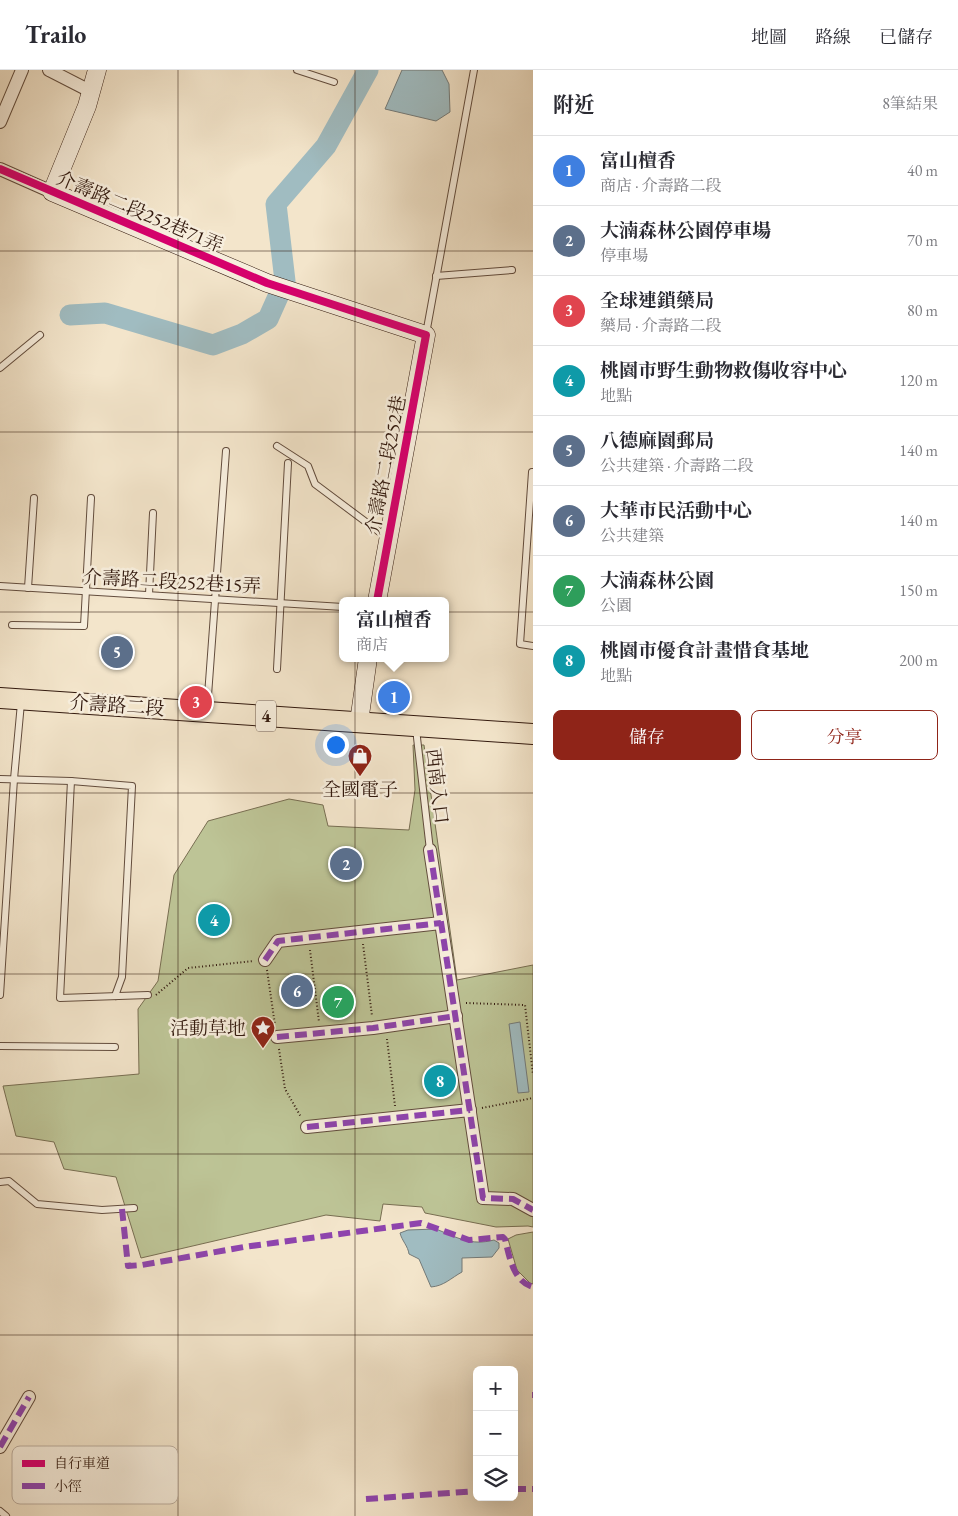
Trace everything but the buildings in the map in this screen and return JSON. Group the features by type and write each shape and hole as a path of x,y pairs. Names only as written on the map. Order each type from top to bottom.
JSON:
{"main road":[{"name":"介壽路二段","path":"0,698 533,734"}],"street":[{"path":"0,122 22,70"},
{"path":"49,70 92,92"},
{"path":"52,192 92,92 97,70"},
{"name":"介壽路二段252巷71弄","path":"0,169 268,283 426,335"},
{"name":"介壽路二段252巷","path":"378,597 387,537 426,335"},
{"path":"359,722 367,662"},
{"path":"430,850 483,1198 513,1199 533,1210"},
{"path":"265,960 278,941 441,923"},
{"path":"277,1037 379,1027 456,1016"},
{"path":"307,1127 470,1110"},
{"path":"0,1447 29,1397"}],"lane":[{"path":"298,70 334,82"},
{"path":"426,335 474,70"},
{"path":"436,276 512,270"},
{"path":"0,368 40,335"},
{"path":"277,446 308,466 315,484 387,537"},
{"path":"207,713 226,451"},
{"path":"277,670 288,462"},
{"path":"532,472 520,644 533,646"},
{"path":"28,588 34,498"},
{"path":"12,625 84,626 91,498"},
{"path":"150,594 153,513"},
{"name":"介壽路二段252巷15弄","path":"0,586 339,607"},
{"path":"0,995 14,779 22,699"},
{"name":"西南入口","path":"415,726 430,850"},
{"path":"0,779 132,786 122,977 115,996"},
{"path":"71,782 60,998 148,995"},
{"path":"0,1046 115,1047"},
{"path":"0,1182 9,1181 36,1204 102,1210 134,1208"},
{"path":"0,1511 6,1516"}],"path":[{"path":"362,932 396,1118"},
{"path":"309,938 320,1033"},
{"path":"148,995 156,995 188,968 265,960 285,1089 307,1127"},
{"path":"453,1003 525,1004 533,1075"},
{"path":"470,1110 533,1098"}],"green space":[{"path":"413,745 424,745 457,980 533,965 533,1227 496,1227 425,1213 422,1207 383,1204 380,1221 326,1215 141,1258 116,1177 64,1169 54,1142 16,1136 3,1086 139,1074 138,1009 158,981 174,875 208,821 289,799 323,805 328,826 409,830 415,790"},
{"path":"533,1232 533,1284 517,1270 508,1239 516,1235"}],"water":[{"path":"402,70 442,70 449,84 450,112 436,121 385,109"},
{"path":"520,1022 529,1092 518,1093 509,1024"},
{"path":"436,1229 471,1242 494,1240 499,1243 499,1248 492,1257 462,1258 462,1272 444,1283 431,1287 419,1259 409,1254 400,1233 408,1230"}],"waterway":[{"path":"70,315 105,313 213,345 242,334 268,319 285,281 276,204 326,146 368,70"}],"marked path":[{"path":"430,850 483,1198 513,1199 533,1210"},
{"path":"265,960 278,941 441,923"},
{"path":"277,1037 373,1028 456,1016"},
{"path":"307,1127 470,1110"},
{"path":"122,1209 128,1266 244,1247 421,1223 469,1240 503,1237 516,1274 526,1284 533,1287"},
{"path":"0,1447 29,1397"},
{"path":"518,1489 533,1489"},
{"path":"366,1499 473,1491"}],"cycle path":[{"path":"0,169 267,283 426,335 378,597"}],"place":[{"name":"八德麻園郵局","path":"117,652"},
{"name":"富山檀香","path":"394,697"},
{"name":"全球連鎖藥局","path":"196,702"},
{"name":"全國電子","path":"360,777"},
{"name":"大湳森林公園停車場","path":"346,864"},
{"name":"桃園市野生動物救傷收容中心","path":"214,920"},
{"name":"大華市民活動中心","path":"297,991"},
{"name":"大湳森林公園","path":"338,1002"},
{"name":"活動草地","path":"263,1049"},
{"name":"桃園市優食計畫惜食基地","path":"440,1081"}]}
